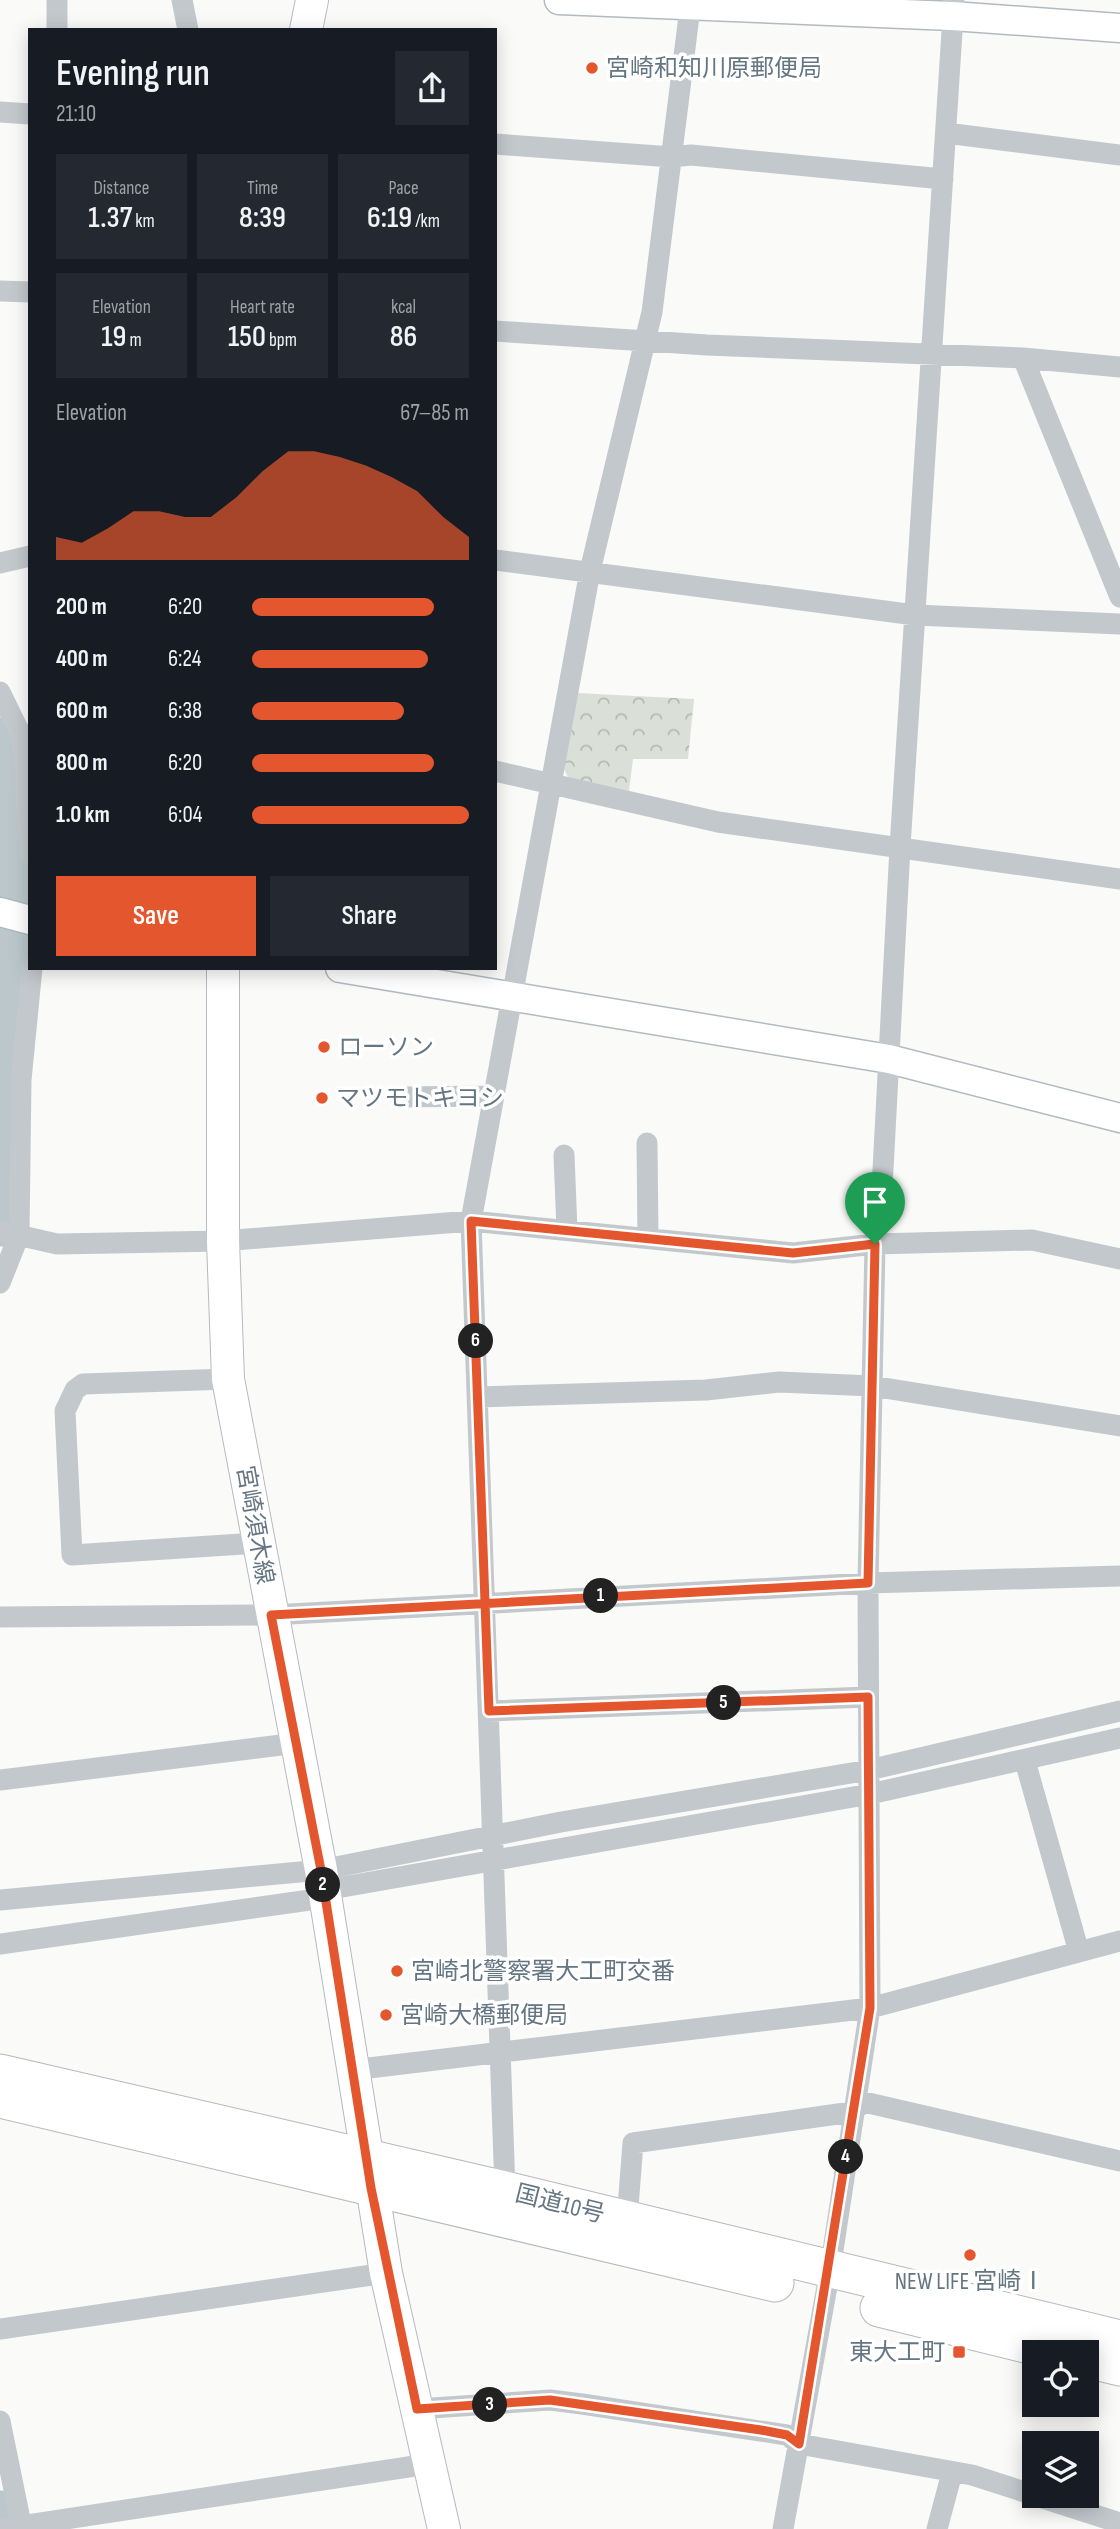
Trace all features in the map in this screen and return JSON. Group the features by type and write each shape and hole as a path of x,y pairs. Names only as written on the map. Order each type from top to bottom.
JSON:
{"highway":[{"name":"国道10号","path":"0,2073 368,2173 827,2282 1120,2339"},
{"name":"国道10号","path":"0,2099 368,2173 505,2190 627,2220 1022,2341"},
{"path":"1099,2362 1120,2367"}],"main road":[{"path":"306,28 312,0"},
{"name":"宮崎須木線","path":"223,970 223,1241 228,1379 322,1884 386,2273 444,2529"}],"street":[{"path":"57,0 57,28"},
{"path":"182,0 188,28"},
{"path":"559,0 953,8 1120,28"},
{"path":"505,2190 471,1221 510,996 590,571 643,340 652,312 690,3"},
{"path":"783,2529 827,2282 870,2008 868,1583 875,1244 889,1059 953,8"},
{"path":"0,112 28,114"},
{"path":"946,132 1120,155"},
{"path":"497,144 672,157 691,155 943,179"},
{"path":"0,291 28,292"},
{"path":"497,331 1023,358 1120,367"},
{"path":"1023,358 1120,597"},
{"path":"0,563 28,556"},
{"path":"497,560 915,615 1120,624"},
{"path":"0,692 26,736 28,795"},
{"path":"497,771 680,815 1120,879"},
{"path":"0,912 28,920"},
{"path":"0,1283 9,1233 32,970"},
{"path":"352,970 889,1059 1120,1118"},
{"path":"399,1097 493,1096"},
{"path":"647,1143 648,1238"},
{"path":"564,1155 567,1230"},
{"path":"9,1233 57,1244 223,1241 471,1221 793,1253 875,1244 1032,1240 1120,1259"},
{"path":"228,1379 83,1384 75,1390 65,1411 72,1555 258,1543"},
{"path":"478,1397 706,1390 779,1382 872,1386 1120,1426"},
{"path":"0,1617 271,1615 868,1583 1120,1576"},
{"path":"489,1711 868,1697"},
{"path":"0,1944 322,1884 492,1835 869,1770 1120,1711"},
{"path":"0,1900 322,1884 337,1888 870,1794 1120,1738"},
{"path":"0,1780 297,1743"},
{"path":"1025,1761 1079,1952"},
{"path":"352,2070 870,2008 1120,1941"},
{"path":"627,2220 633,2143 852,2112 864,2102 892,2106 1120,2161"},
{"path":"0,2329 386,2273"},
{"path":"417,2409 550,2400 774,2432 787,2435 799,2444 972,2475 1022,2491"},
{"path":"0,2421 14,2528 428,2465"},
{"path":"937,2529 952,2473"},
{"path":"1074,2508 1120,2523"}],"green space":[{"path":"577,693 694,699 688,759 633,759 629,791 569,779 564,769"}],"waterway":[{"path":"0,736 12,901 6,1161 0,1228"},
{"path":"0,2509 4,2529"}],"place":[{"name":"宮崎和知川原郵便局","path":"592,68"},
{"name":"ローソン","path":"324,1047"},
{"name":"マツモトキヨシ","path":"322,1098"},
{"name":"宮崎北警察署大工町交番","path":"397,1971"},
{"name":"宮崎大橋郵便局","path":"386,2015"},
{"name":"NEW LIFE 宮崎Ⅰ","path":"970,2255"},
{"name":"東大工町","path":"959,2352"}],"route":[{"path":"875,1244 793,1253 471,1221 483,1602 489,1711 868,1697 870,2008 830,2270 799,2444 787,2435 761,2430 550,2400 417,2409 386,2273 321,1870 271,1615 483,1602 868,1583 877,1262 875,1244"}]}
